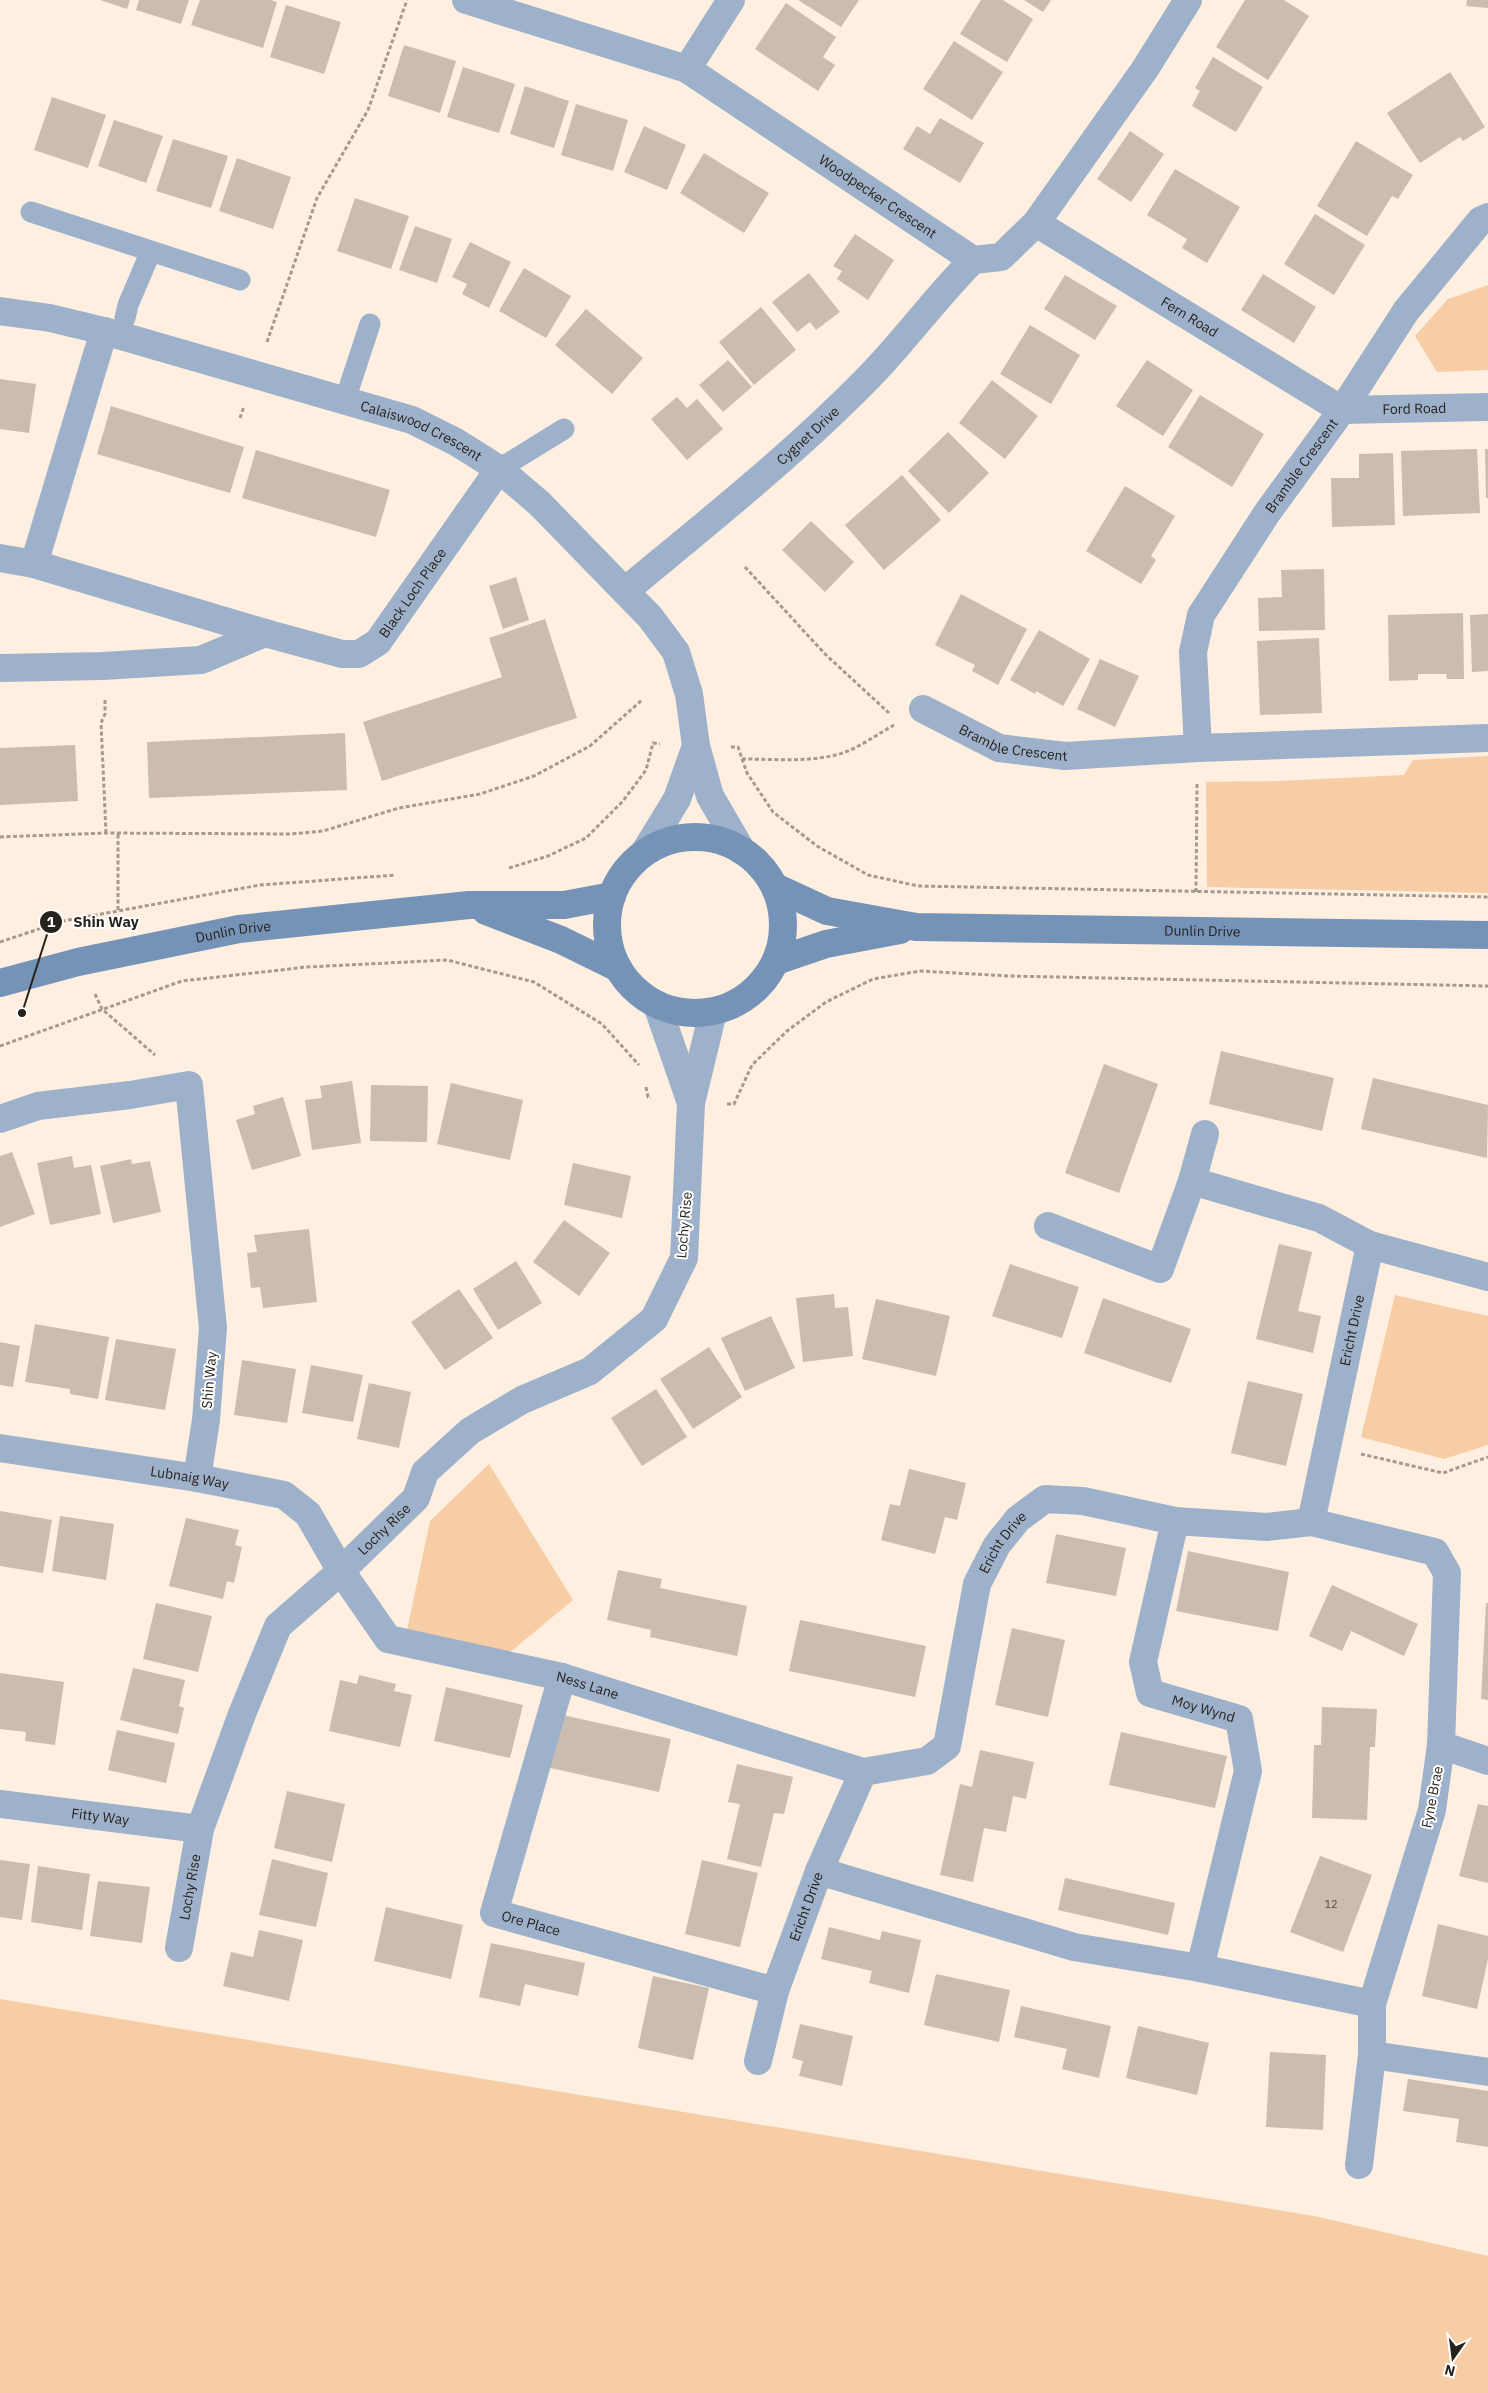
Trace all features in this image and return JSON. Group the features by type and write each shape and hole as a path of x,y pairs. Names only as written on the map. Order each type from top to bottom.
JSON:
{"street":[{"name":"Woodpecker Crescent","path":"466,0 687,69 973,260"},
{"path":"687,69 731,0"},
{"path":"973,260 1001,257 1036,223 1145,70 1188,0"},
{"name":"Bramble Crescent","path":"1198,748 1193,652 1201,615 1267,513 1342,410 1406,311 1481,220 1488,217"},
{"name":"Fern Road","path":"1036,223 1342,410"},
{"name":"Cygnet Drive","path":"625,591 824,420 871,375 949,284 973,260"},
{"name":"Calaiswood Crescent","path":"0,311 115,325 256,375 412,420 456,442 499,469 540,504 625,591 650,617 676,652 689,694 696,746 710,796 742,851"},
{"path":"34,564 115,325"},
{"name":"Ford Road","path":"1342,410 1488,407"},
{"name":"Black Loch Place","path":"0,558 34,564 264,633 342,654 359,654 378,642 499,469"},
{"path":"0,668 103,666 201,660 264,633"},
{"name":"Bramble Crescent","path":"923,709 999,748 1065,756 1198,748 1488,738"},
{"path":"644,853 677,799 696,746"},
{"name":"Dunlin Drive","path":"695,837 719,840 742,851 761,866 774,887 782,911 782,936 776,960 761,984 739,1002 713,1012 685,1013 657,1005 634,990 618,968 609,945 607,920 612,896 624,872 644,853 668,841 695,837"},
{"name":"Dunlin Drive","path":"774,887 827,911 916,927 1488,935"},
{"name":"Dunlin Drive","path":"0,983 78,962 239,929 469,905 564,905 612,896"},
{"name":"Dunlin Drive","path":"469,905 561,940 618,968"},
{"name":"Dunlin Drive","path":"776,960 826,944 916,927"},
{"name":"Lochy Rise","path":"657,1005 691,1103"},
{"name":"Lochy Rise","path":"179,1948 200,1828 242,1714 278,1626 341,1571 416,1498 425,1472 470,1431 522,1400 590,1371 654,1319 684,1258 691,1103 713,1012"},
{"path":"0,1119 38,1106 130,1095 189,1085"},
{"name":"Shin Way","path":"189,1085 213,1328 206,1420 198,1478"},
{"path":"1048,1226 1160,1269 1192,1181 1205,1134"},
{"path":"1192,1181 1319,1218 1370,1245 1488,1276"},
{"name":"Ericht Drive","path":"758,2061 775,1991 819,1871 863,1772 927,1761 947,1746 977,1584 997,1545 1018,1519 1045,1499 1083,1501 1175,1521 1267,1527 1311,1522 1326,1444 1370,1245"},
{"name":"Lubnaig Way","path":"0,1448 198,1478 284,1494 308,1514 341,1571"},
{"name":"Moy Wynd","path":"1175,1521 1142,1662 1150,1693 1239,1719 1248,1771 1200,1968"},
{"name":"Fyne Brae","path":"1311,1522 1435,1552 1447,1573 1441,1745 1432,1810 1372,2004 1372,2055 1359,2165"},
{"name":"Ness Lane","path":"341,1571 388,1640 562,1678 863,1772"},
{"name":"Ore Place","path":"562,1678 494,1913 775,1991"},
{"path":"1441,1745 1488,1761"},
{"name":"Fitty Way","path":"0,1804 200,1828"},
{"path":"819,1871 1074,1947 1200,1968 1372,2004"},
{"path":"1372,2055 1488,2072"}],"lane":[{"path":"31,212 240,280"},
{"path":"115,325 128,305 151,251"},
{"path":"345,400 370,324"},
{"path":"499,469 564,429"}],"path":[{"path":"240,418 318,198 368,110 407,0"},
{"path":"745,567 825,654 899,722"},
{"path":"103,666 105,714 101,723 106,833"},
{"path":"0,837 106,833 291,834 323,831 398,808 480,794 534,776 590,746 642,700"},
{"path":"742,759 804,759 832,756 852,749 923,709"},
{"path":"506,869 548,856 586,838 624,801 646,770 653,744 738,747 747,773 773,812 817,846 868,875 918,886 1488,897"},
{"path":"1195,931 1198,748"},
{"path":"118,833 118,910"},
{"path":"0,942 63,922 118,910 260,885 403,875"},
{"path":"102,1009 189,1085"},
{"path":"1326,1444 1386,1462 1443,1473 1488,1457"}],"shaded area":[{"path":"1488,285 1488,370 1437,372 1415,336 1448,299"},
{"path":"1488,756 1488,893 1207,887 1206,782 1279,781 1404,775 1413,760"},
{"path":"1395,1295 1488,1316 1488,1445 1444,1459 1361,1437"},
{"path":"489,1464 573,1600 509,1653 406,1635 430,1521"},
{"path":"0,1999 1314,2216 1488,2256 1488,2393 0,2393"}],"building":[{"path":"100,0 130,0 127,9"},
{"path":"139,0 189,0 181,24 136,10"},
{"path":"200,0 271,0 277,2 263,48 191,25"},
{"path":"798,0 859,0 841,27"},
{"path":"981,0 1003,0 1033,19 1007,62 960,34"},
{"path":"1024,0 1051,0 1043,12"},
{"path":"1245,0 1284,0 1309,16 1268,80 1216,47"},
{"path":"1467,0 1488,0 1488,8 1466,6"},
{"path":"786,3 836,37 823,57 835,65 818,91 755,49"},
{"path":"286,5 341,22 324,74 270,57"},
{"path":"954,41 1003,72 972,120 923,89"},
{"path":"404,45 456,61 440,113 388,96"},
{"path":"1213,57 1263,87 1236,132 1192,106 1200,91 1195,88"},
{"path":"463,67 515,84 499,133 447,117"},
{"path":"1450,72 1485,127 1463,141 1460,137 1420,163 1387,113"},
{"path":"525,86 569,101 554,148 510,134"},
{"path":"52,97 106,115 88,168 34,150"},
{"path":"576,104 628,120 613,171 561,155"},
{"path":"940,118 984,143 960,183 903,149 917,126 930,134"},
{"path":"114,120 163,136 146,183 98,166"},
{"path":"644,126 686,145 667,190 624,172"},
{"path":"1130,131 1164,154 1131,202 1097,179"},
{"path":"173,139 228,156 211,208 156,191"},
{"path":"1356,141 1413,175 1398,199 1392,196 1367,236 1317,206"},
{"path":"704,153 769,193 744,233 680,193"},
{"path":"237,158 291,177 273,229 219,211"},
{"path":"1175,169 1240,207 1207,263 1182,248 1187,239 1147,215"},
{"path":"355,198 409,216 391,269 337,251"},
{"path":"1315,214 1365,245 1334,295 1284,264"},
{"path":"415,226 452,239 437,283 399,270"},
{"path":"855,234 894,260 868,300 837,279 842,271 833,266"},
{"path":"470,242 511,262 489,308 462,294 467,284 452,277"},
{"path":"524,268 571,296 546,338 499,311"},
{"path":"809,273 840,312 816,330 810,322 797,332 772,302"},
{"path":"1263,274 1316,307 1294,343 1241,310"},
{"path":"1065,275 1117,306 1095,340 1044,309"},
{"path":"761,307 796,350 754,385 719,342"},
{"path":"586,309 643,358 612,394 555,345"},
{"path":"1030,325 1080,355 1051,404 1000,374"},
{"path":"728,360 752,387 723,412 699,385"},
{"path":"1147,360 1193,390 1163,436 1116,406"},
{"path":"0,379 36,384 29,433 0,429"},
{"path":"992,380 1038,416 1005,459 959,423"},
{"path":"1200,395 1264,434 1232,487 1168,447"},
{"path":"677,397 687,408 697,399 723,429 687,460 651,419"},
{"path":"111,406 244,447 230,493 97,454"},
{"path":"948,432 989,473 949,513 908,471"},
{"path":"1477,449 1480,513 1403,516 1401,451"},
{"path":"1485,449 1488,449 1488,498 1486,498"},
{"path":"256,450 390,490 376,537 242,498"},
{"path":"1393,453 1395,525 1332,527 1331,478 1359,478 1359,454"},
{"path":"902,475 941,520 884,570 845,525"},
{"path":"1125,486 1175,516 1151,556 1156,560 1141,584 1086,551"},
{"path":"811,521 854,562 825,592 782,550"},
{"path":"1324,569 1325,630 1259,631 1258,598 1282,597 1281,570"},
{"path":"516,577 529,620 503,629 489,586"},
{"path":"961,594 1027,629 998,685 972,671 975,665 935,645"},
{"path":"1463,613 1464,679 1447,679 1446,674 1418,674 1418,680 1389,681 1388,615"},
{"path":"1488,614 1488,671 1472,672 1470,615"},
{"path":"545,619 577,718 382,781 363,722 502,677 489,638"},
{"path":"1039,630 1090,659 1063,706 1036,691 1035,694 1010,680"},
{"path":"1319,638 1322,713 1260,715 1257,641"},
{"path":"1100,659 1139,676 1115,727 1077,709"},
{"path":"345,733 347,790 149,798 147,742"},
{"path":"75,745 78,801 0,805 0,748"},
{"path":"1221,1051 1334,1078 1322,1131 1209,1104"},
{"path":"1104,1064 1158,1084 1119,1193 1065,1173"},
{"path":"1373,1078 1488,1105 1487,1158 1361,1129"},
{"path":"352,1081 361,1143 312,1150 305,1100 322,1098 320,1086"},
{"path":"451,1083 523,1100 510,1160 437,1144"},
{"path":"371,1085 428,1086 427,1142 370,1141"},
{"path":"283,1097 301,1156 252,1170 236,1120 255,1114 253,1106"},
{"path":"12,1152 35,1214 0,1227 0,1156"},
{"path":"72,1156 74,1168 91,1165 101,1214 50,1225 37,1163"},
{"path":"131,1159 132,1164 150,1161 161,1212 113,1223 100,1166"},
{"path":"573,1163 631,1176 622,1218 564,1205"},
{"path":"564,1220 610,1253 579,1296 533,1262"},
{"path":"309,1229 317,1302 263,1308 260,1287 251,1288 247,1253 257,1252 254,1235"},
{"path":"1279,1244 1312,1252 1298,1311 1321,1316 1313,1353 1256,1339"},
{"path":"516,1261 542,1303 498,1330 473,1289"},
{"path":"1010,1264 1079,1287 1062,1338 992,1316"},
{"path":"459,1289 493,1338 445,1370 411,1322"},
{"path":"834,1294 835,1308 848,1307 853,1356 803,1362 796,1298"},
{"path":"1103,1298 1191,1329 1171,1383 1084,1353"},
{"path":"876,1299 950,1316 936,1376 862,1359"},
{"path":"771,1316 795,1368 745,1391 721,1338"},
{"path":"35,1324 109,1337 98,1399 70,1394 70,1389 25,1382"},
{"path":"116,1339 176,1349 165,1410 105,1400"},
{"path":"0,1342 20,1346 13,1387 0,1385"},
{"path":"709,1347 742,1397 693,1429 660,1379"},
{"path":"242,1360 296,1369 287,1423 234,1415"},
{"path":"311,1365 363,1375 353,1422 302,1413"},
{"path":"1248,1381 1303,1394 1286,1466 1231,1453"},
{"path":"369,1383 411,1392 399,1448 357,1439"},
{"path":"656,1389 687,1437 642,1466 611,1418"},
{"path":"909,1469 966,1483 957,1520 945,1517 935,1554 881,1540 890,1504 900,1506"},
{"path":"0,1511 52,1520 43,1573 0,1566"},
{"path":"60,1516 114,1524 106,1580 52,1571"},
{"path":"186,1518 239,1530 235,1545 242,1547 234,1583 227,1581 223,1599 169,1586"},
{"path":"1056,1534 1126,1548 1116,1596 1046,1583"},
{"path":"1188,1551 1289,1572 1278,1631 1176,1611"},
{"path":"618,1570 662,1579 660,1588 747,1606 737,1656 650,1637 651,1630 607,1620"},
{"path":"1332,1585 1418,1624 1404,1656 1351,1631 1342,1651 1309,1636"},
{"path":"156,1603 212,1616 198,1672 143,1659"},
{"path":"1486,1603 1488,1603 1488,1700 1481,1699"},
{"path":"800,1620 926,1646 915,1697 789,1671"},
{"path":"1012,1628 1065,1640 1048,1717 995,1705"},
{"path":"133,1668 185,1680 179,1706 184,1708 178,1734 120,1720"},
{"path":"0,1673 64,1682 55,1745 25,1741 26,1732 0,1729"},
{"path":"359,1675 396,1684 394,1691 412,1695 400,1747 329,1731 340,1680 357,1684"},
{"path":"446,1687 523,1705 510,1758 434,1741"},
{"path":"1322,1707 1377,1709 1375,1747 1370,1747 1367,1820 1312,1818 1314,1745 1321,1745"},
{"path":"558,1714 671,1739 659,1792 546,1767"},
{"path":"117,1730 175,1743 166,1783 108,1770"},
{"path":"1121,1732 1227,1756 1215,1808 1109,1785"},
{"path":"980,1750 1034,1762 1026,1799 1013,1796 1006,1832 984,1828 973,1882 940,1875 960,1784 972,1787"},
{"path":"737,1764 793,1777 784,1814 774,1813 761,1867 727,1859 740,1804 728,1802"},
{"path":"287,1791 345,1804 332,1862 274,1848"},
{"path":"1478,1804 1488,1806 1488,1883 1459,1876"},
{"path":"1320,1856 1372,1875 1343,1952 1290,1932"},
{"path":"272,1859 328,1873 316,1927 259,1915"},
{"path":"0,1860 30,1864 22,1920 0,1917"},
{"path":"702,1860 758,1873 740,1947 685,1934"},
{"path":"38,1866 90,1874 82,1930 31,1922"},
{"path":"1065,1878 1175,1903 1168,1935 1058,1910"},
{"path":"98,1881 150,1887 142,1943 90,1936"},
{"path":"386,1907 463,1925 451,1979 374,1961"},
{"path":"1438,1924 1488,1936 1488,1959 1477,2009 1422,1996"},
{"path":"829,1927 880,1940 882,1931 921,1940 909,1993 869,1983 872,1971 821,1959"},
{"path":"259,1930 303,1940 289,2001 223,1986 231,1952 253,1957"},
{"path":"491,1943 585,1963 578,1996 525,1984 520,2006 479,1997"},
{"path":"936,1974 1010,1990 999,2042 924,2025"},
{"path":"653,1976 709,1988 693,2060 638,2048"},
{"path":"1021,2006 1111,2026 1099,2078 1062,2069 1067,2049 1014,2037"},
{"path":"800,2024 853,2036 842,2086 799,2076 803,2061 792,2058"},
{"path":"1138,2026 1209,2043 1197,2095 1126,2078"},
{"path":"1270,2052 1326,2055 1323,2130 1266,2127"},
{"path":"1408,2079 1488,2091 1488,2147 1456,2142 1459,2119 1403,2111"}],"place":[{"name":"Shin Way","path":"22,1013"}]}
